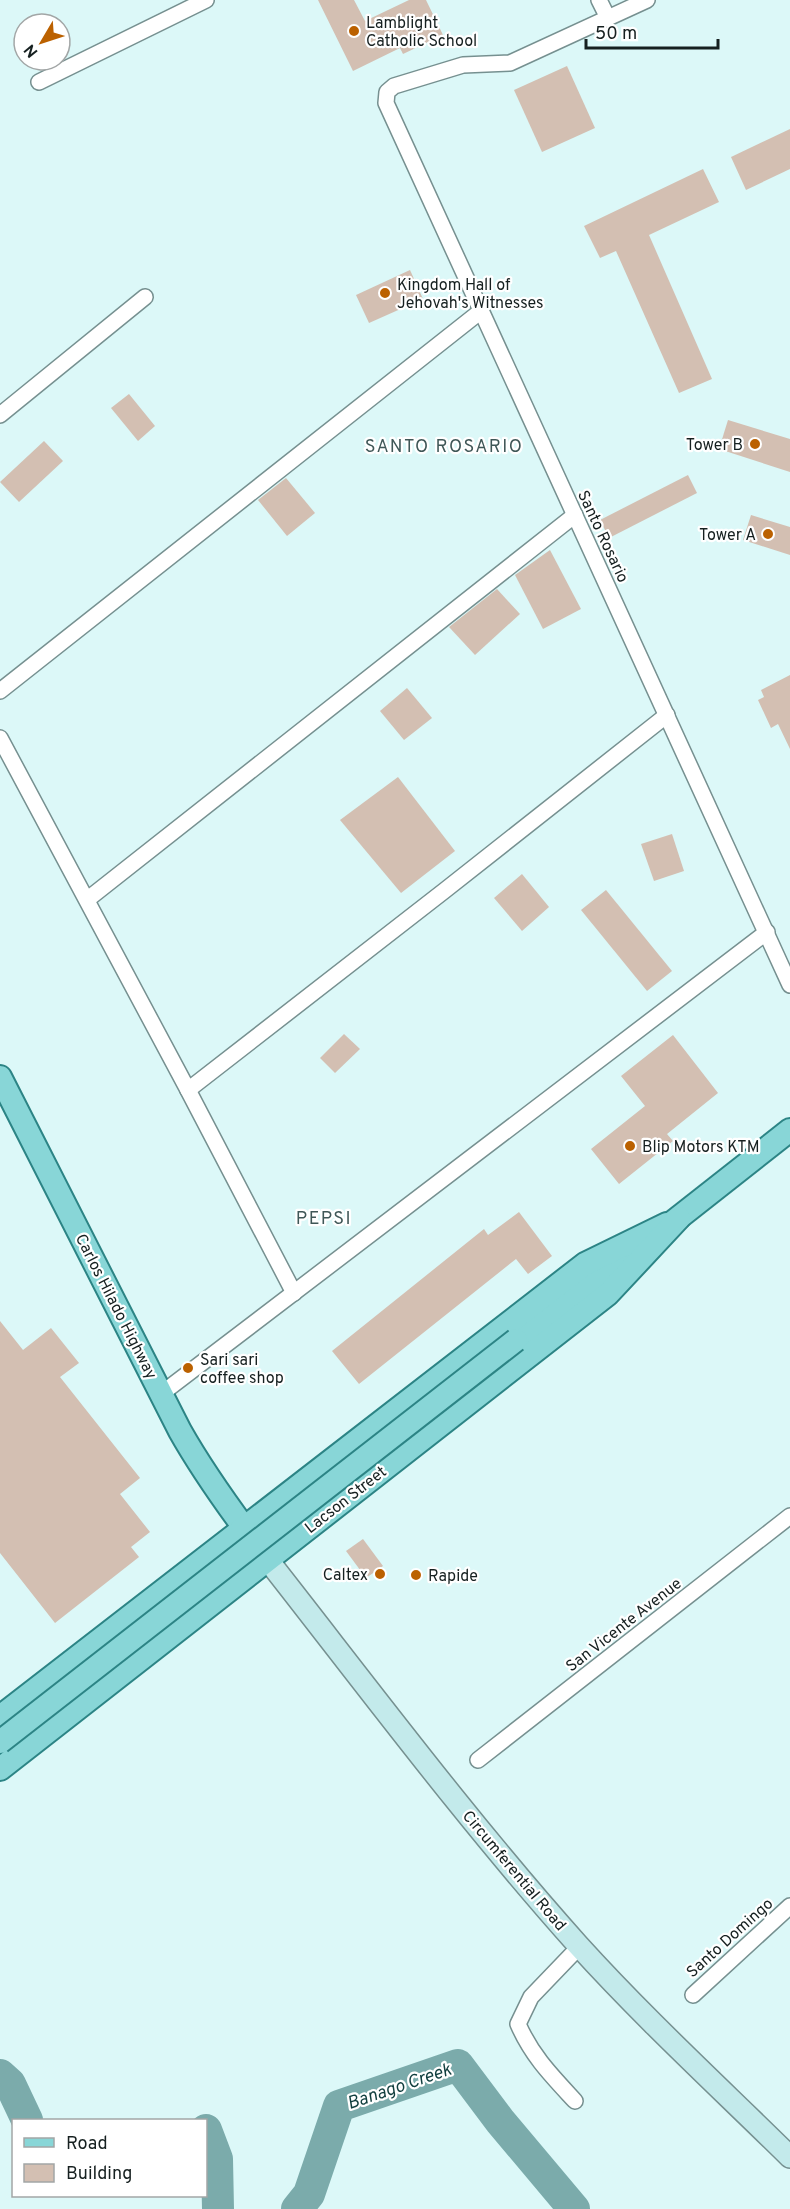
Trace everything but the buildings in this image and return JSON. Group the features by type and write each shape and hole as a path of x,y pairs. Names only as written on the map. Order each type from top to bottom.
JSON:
{"main road":[{"name":"Carlos Hilado Highway","path":"0,1077 197,1462 267,1559"},
{"name":"Lacson Street","path":"0,1742 790,1130"},
{"name":"Lacson Street","path":"0,1717 585,1264 679,1218"},
{"name":"Lacson Street","path":"0,1769 608,1294 679,1218"},
{"name":"Circumferential Road","path":"267,1559 466,1813 579,1947 790,2157"}],"street":[{"path":"39,82 206,0"},
{"path":"598,0 608,18 647,0"},
{"name":"Santo Rosario","path":"608,18 510,63 463,65 394,86 387,92 386,103 790,985"},
{"path":"0,415 145,297"},
{"path":"0,691 481,311"},
{"path":"88,899 575,515"},
{"path":"188,1090 667,715"},
{"path":"0,738 88,899 294,1293"},
{"path":"161,1394 766,932"},
{"name":"San Vicente Avenue","path":"478,1760 790,1516"},
{"name":"Santo Domingo","path":"693,1995 790,1906"},
{"path":"575,2101 538,2061 518,2024 531,1997 579,1947"}],"waterway":[{"name":"Banago Creek","path":"297,2209 309,2194 339,2106 458,2065 500,2121 574,2209"},
{"name":"Banago Creek","path":"0,2075 10,2084 27,2119"},
{"name":"Banago Creek","path":"207,2133 217,2159 218,2209"}],"place":[{"name":"Lamblight Catholic School","path":"354,31"},
{"name":"Kingdom Hall of Jehovah's Witnesses","path":"385,293"},
{"name":"Tower B","path":"755,444"},
{"name":"Tower A","path":"768,534"},
{"name":"Blip Motors KTM","path":"630,1146"},
{"name":"Sari sari coffee shop","path":"188,1368"},
{"name":"Caltex","path":"380,1574"},
{"name":"Rapide","path":"416,1575"}],"district":[{"name":"SANTO ROSARIO","path":"444,446"},
{"name":"PEPSI","path":"324,1218"}]}
